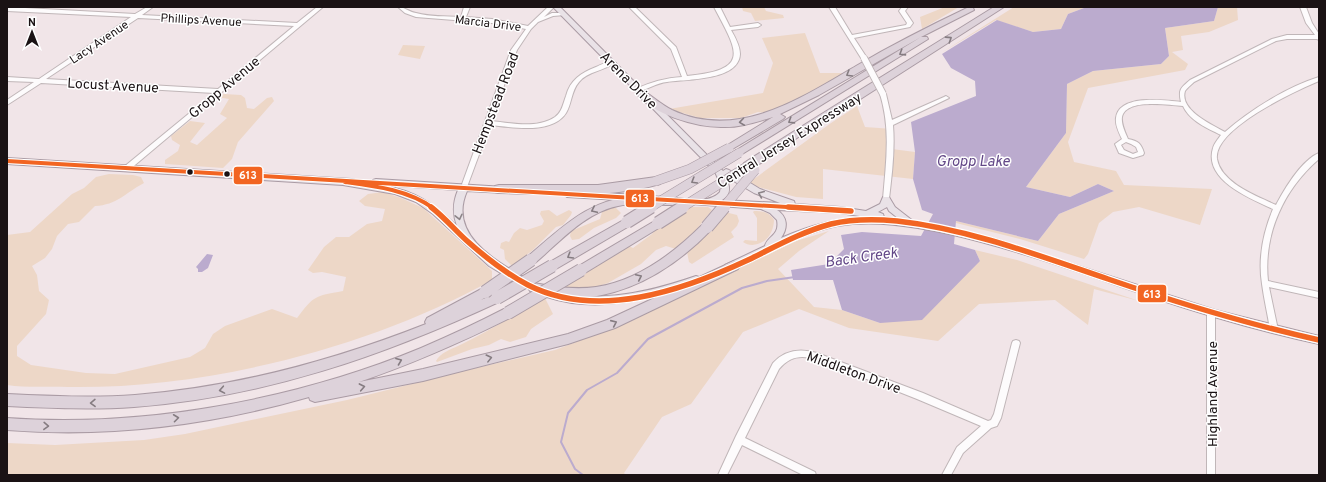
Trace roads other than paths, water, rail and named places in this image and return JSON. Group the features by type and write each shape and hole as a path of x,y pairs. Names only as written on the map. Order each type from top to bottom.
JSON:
{"highway":[{"name":"Central Jersey Expressway","path":"7,424 59,426 130,424 204,415 309,392 382,368 454,340 508,313 752,168 801,134 807,127 846,105 1000,7"},
{"name":"Central Jersey Expressway","path":"7,400 66,403 140,401 178,397 248,385 318,369 390,346 457,318 497,298 627,222 973,9"},
{"path":"640,91 670,113 709,123 732,124 765,117 796,104 916,36 973,9"},
{"path":"499,189 595,189 621,187 656,181 690,170 729,148 829,86"},
{"path":"534,288 560,293 596,292 618,286 641,276 673,258 697,239 752,168"},
{"path":"248,385 327,361 432,322 485,292 532,260 580,218 598,208 608,204 630,201 674,200"},
{"path":"268,402 309,398 416,376 568,339 611,324 734,266"}],"main road":[{"name":"Arena Drive","path":"556,7 701,153"},
{"path":"696,202 717,200 726,190 726,186 718,170 701,153"},
{"path":"701,153 738,182 764,195 791,203 867,214 964,234 1072,265 1212,312 1274,330 1319,340"},
{"path":"7,160 345,182 464,187 840,210"},
{"path":"345,182 396,191 419,200 436,212 492,263 534,288 569,299 614,299 673,288 734,266 795,236 823,226 851,221 868,220 913,223"},
{"path":"464,187 458,198 457,215 462,228 472,245"},
{"path":"867,214 883,206 886,199"},
{"path":"886,199 892,209 913,223"},
{"path":"751,205 776,213 782,220 779,236 775,241 755,255"}],"street":[{"name":"Lacy Avenue","path":"7,103 150,7"},
{"name":"Gropp Avenue","path":"128,168 320,7"},
{"name":"Marcia Drive","path":"401,7 407,12 416,15 492,20 531,26"},
{"path":"463,18 467,7"},
{"name":"Hempstead Road","path":"464,187 510,60 519,42 531,26 551,7"},
{"path":"632,7 674,48 685,78"},
{"path":"640,91 665,80 715,74 731,67 734,64 737,51 717,7"},
{"path":"832,7 864,58 883,94 891,123 892,139 886,199"},
{"path":"851,37 908,26 910,23 902,11 905,7"},
{"path":"1303,7 1309,23 1319,38"},
{"name":"Phillips Avenue","path":"7,9 299,25"},
{"path":"531,26 552,15 563,14"},
{"path":"728,29 758,25"},
{"path":"1226,135 1196,118 1184,104 1182,94 1183,89 1192,81 1274,40 1292,36 1319,38"},
{"path":"487,123 531,126 540,125 554,120 566,108 572,87 578,79 590,71 611,63"},
{"path":"1277,208 1240,190 1220,171 1216,165 1214,154 1215,149 1226,135 1249,115 1264,105 1293,90 1319,79"},
{"name":"Locust Avenue","path":"7,80 220,91"},
{"path":"891,123 946,98"},
{"path":"1125,140 1119,121 1119,116 1123,108 1133,104 1149,102 1184,104"},
{"path":"1274,330 1265,283 1264,269 1265,249 1269,230 1277,208 1294,180 1319,155"},
{"path":"1265,283 1319,295"},
{"name":"Highland Avenue","path":"1211,475 1212,312"},
{"path":"946,475 960,450 988,425 994,423 1016,343"},
{"name":"Middleton Drive","path":"722,475 776,366 785,357 801,353 810,354 825,359 920,396 988,425"},
{"path":"740,439 812,475"}],"water":[{"name":"Gropp Lake","path":"1083,7 1218,7 1214,21 1165,28 1169,56 1161,64 1093,71 1067,84 1066,133 1026,187 1070,197 1098,184 1114,191 1059,214 1038,241 956,221 954,244 975,250 980,261 922,320 880,323 842,310 833,280 793,280 791,270 829,264 844,249 841,235 862,232 921,236 933,214 922,210 913,179 915,152 911,122 976,96 975,81 951,68 942,54 997,20 1033,32 1061,29 1068,14 1084,8"},
{"path":"207,254 213,255 208,268 202,272 198,272 196,267"}],"waterway":[{"name":"Back Creek","path":"583,475 575,469 561,442 568,413 587,390 617,373 648,339 742,288 767,281 795,277"}]}
